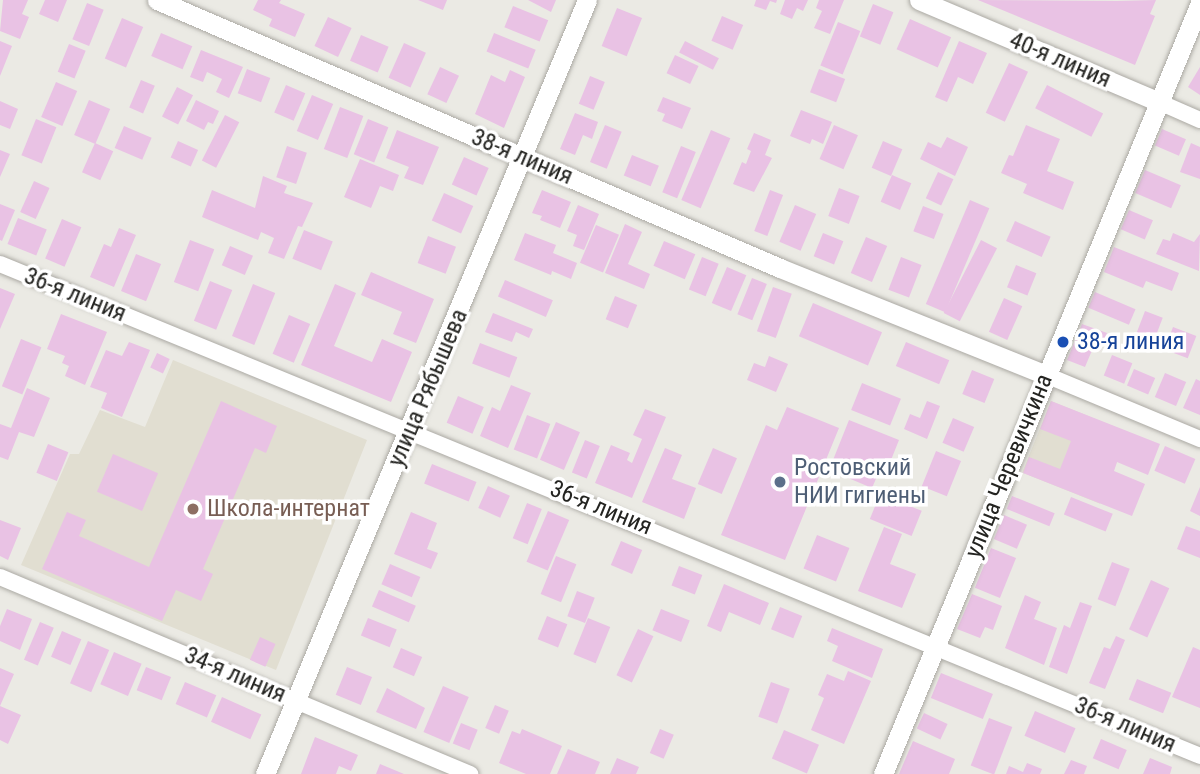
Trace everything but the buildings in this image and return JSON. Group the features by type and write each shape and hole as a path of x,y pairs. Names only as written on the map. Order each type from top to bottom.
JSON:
{"street":[{"name":"38-я линия","path":"157,0 780,268 1200,439"},
{"name":"улица Рябышева","path":"265,774 587,0"},
{"name":"40-я линия","path":"919,0 1200,120"},
{"name":"улица Черевичкина","path":"883,774 1200,3"},
{"name":"36-я линия","path":"0,264 1200,756"},
{"name":"34-я линия","path":"0,577 470,774"}],"shaded area":[{"name":"Школа-интернат","path":"173,360 367,440 276,670 21,565 70,454 79,454 100,410 145,427"},
{"path":"1051,401 1129,432 1100,504 1022,472"}],"place":[{"name":"38-я линия","path":"1063,342"},
{"name":"Ростовский НИИ гигиены","path":"780,482"},
{"name":"Школа-интернат","path":"193,509"}]}
